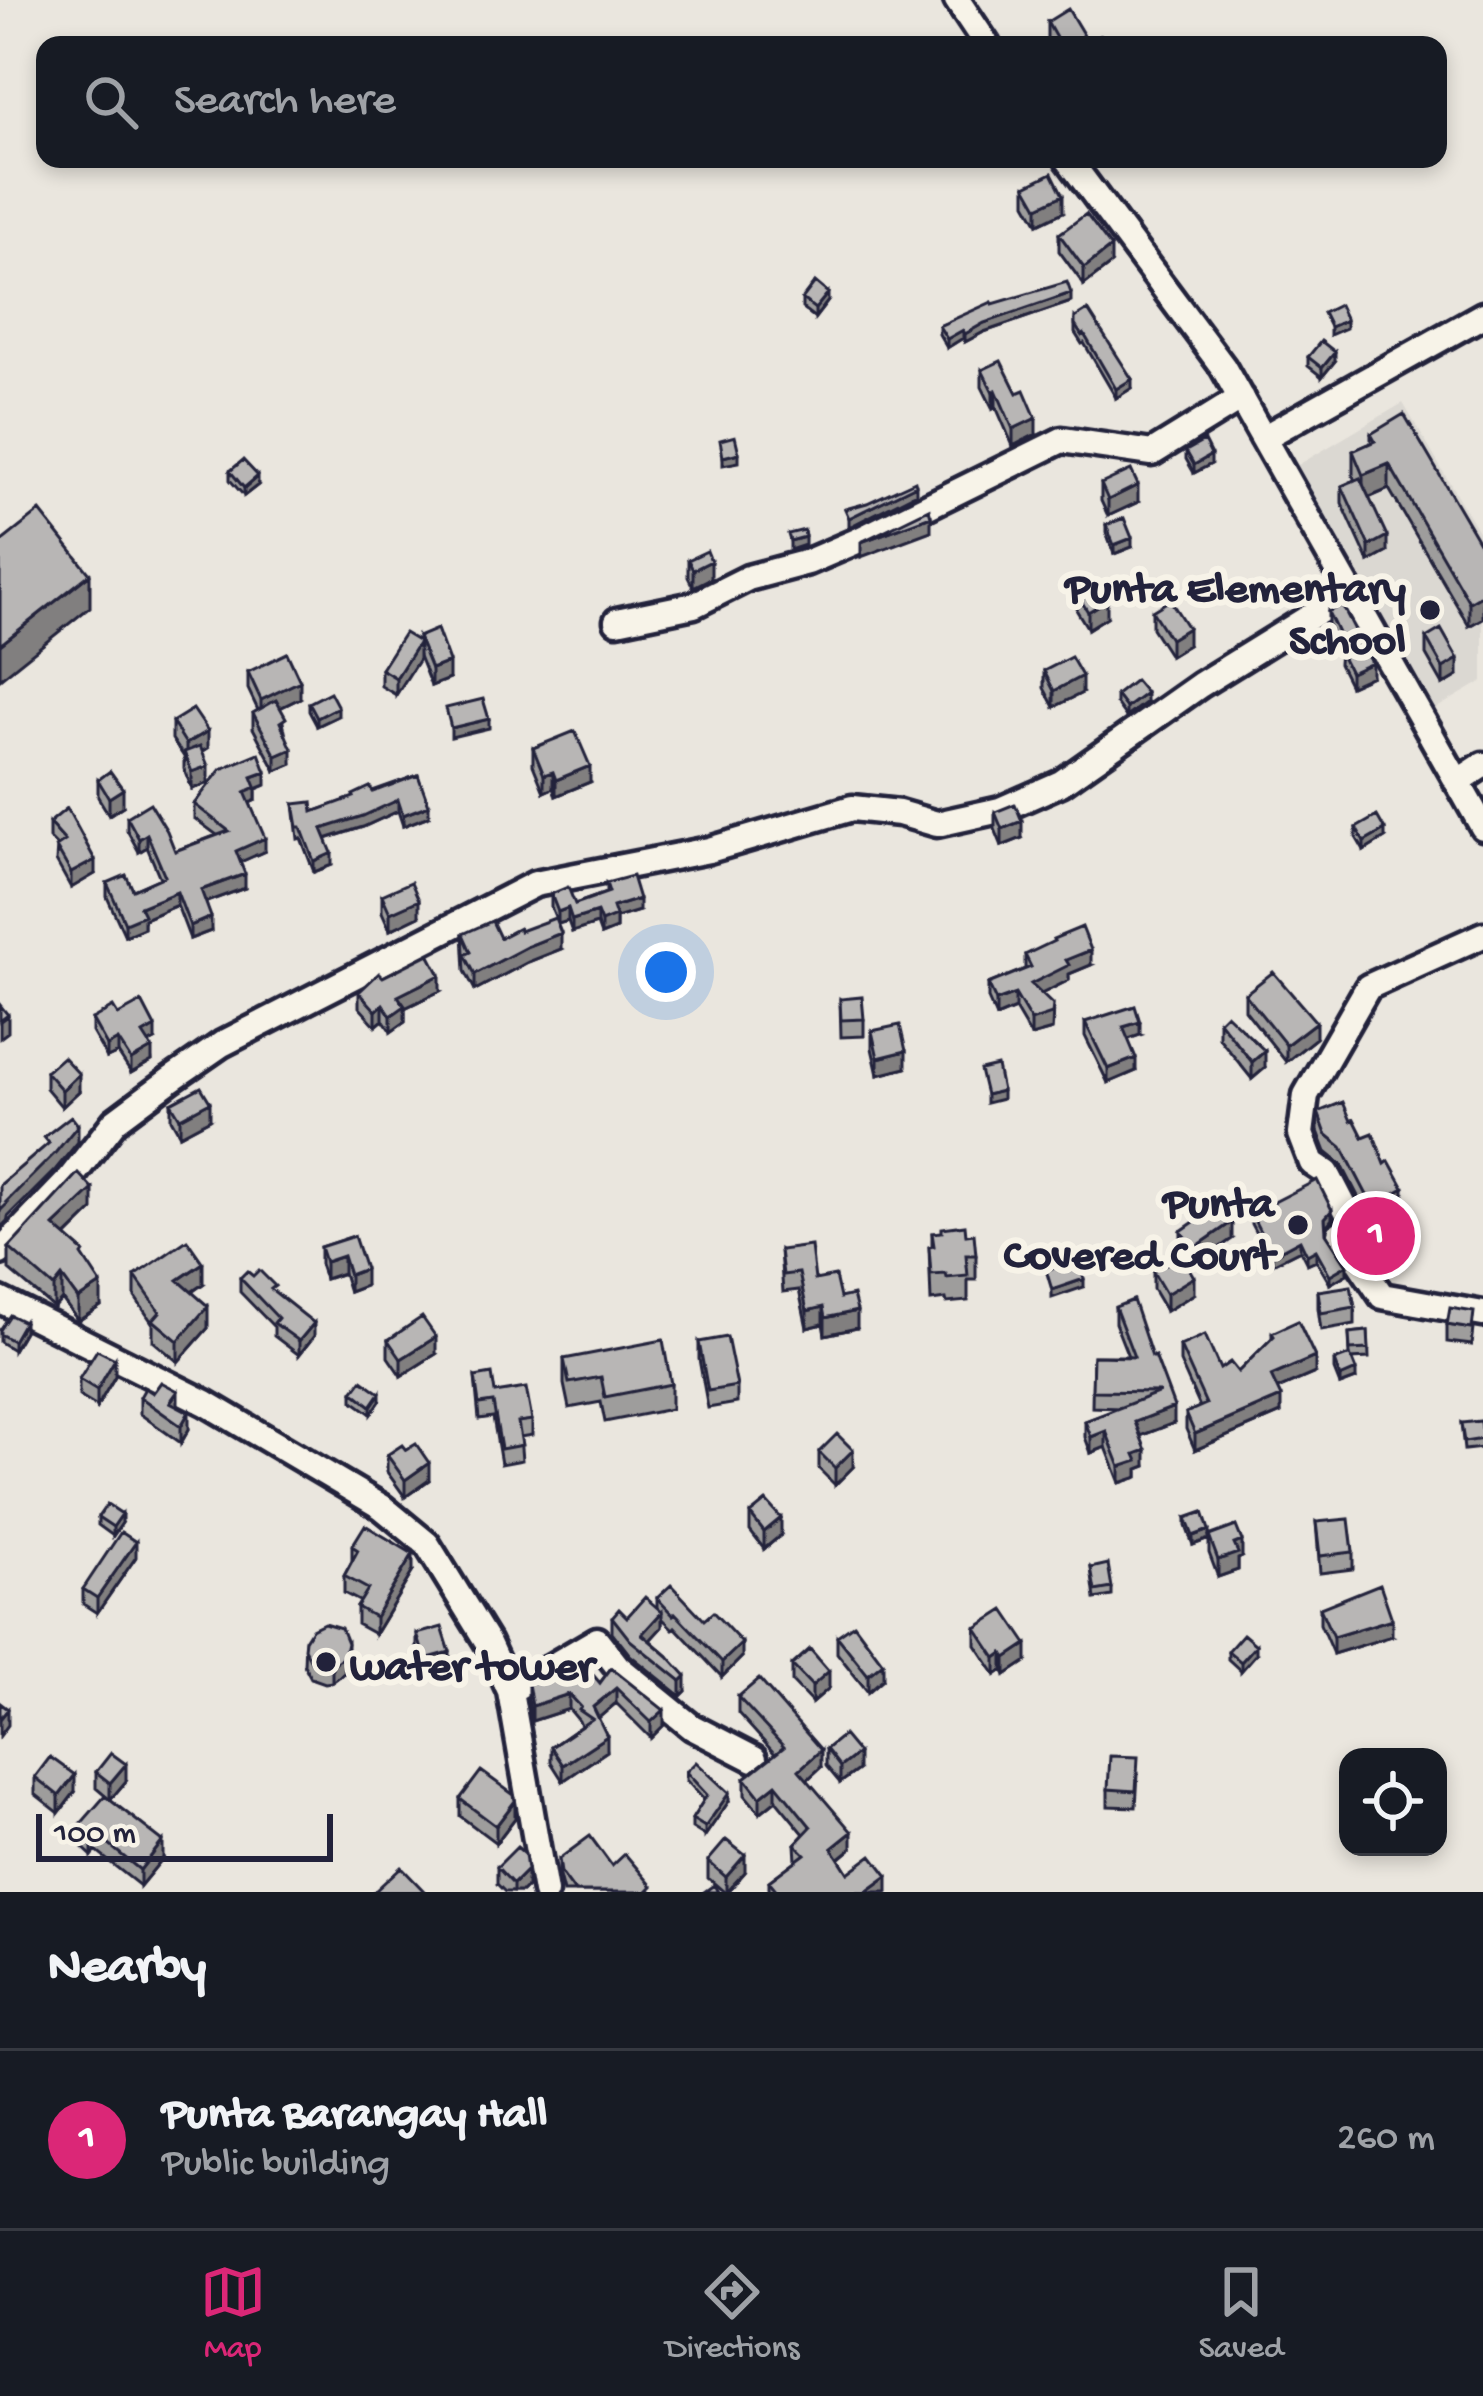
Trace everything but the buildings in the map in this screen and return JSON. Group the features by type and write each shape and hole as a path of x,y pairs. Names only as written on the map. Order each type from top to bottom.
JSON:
{"street":[{"path":"958,0 981,36"},
{"path":"1075,168 1223,367 1483,827"},
{"path":"1263,438 1483,315"},
{"path":"617,621 694,604 748,578 808,562 1062,440 1152,453 1240,398"},
{"path":"0,1252 69,1180 116,1121 222,1044 535,884 709,850 852,808 899,813 937,824 1000,810 1061,784 1200,685 1350,592"},
{"path":"1457,782 1483,765"},
{"path":"1483,935 1368,987 1306,1095 1301,1134 1312,1163 1327,1173 1354,1226 1340,1234 1382,1296 1483,1314"},
{"path":"0,1300 206,1403 382,1507 427,1544 488,1643 510,1691 544,1892"},
{"path":"510,1691 597,1640 619,1666 692,1727 754,1759"}],"shaded area":[{"name":"Punta Elementary School","path":"1403,403 1483,540 1483,681 1435,709 1293,468"}],"place":[{"name":"Punta Elementary School","path":"1430,610"},
{"name":"Punta Covered Court","path":"1298,1225"},
{"name":"Punta Barangay Hall","path":"1376,1236"},
{"name":"water tower","path":"326,1662"}]}
